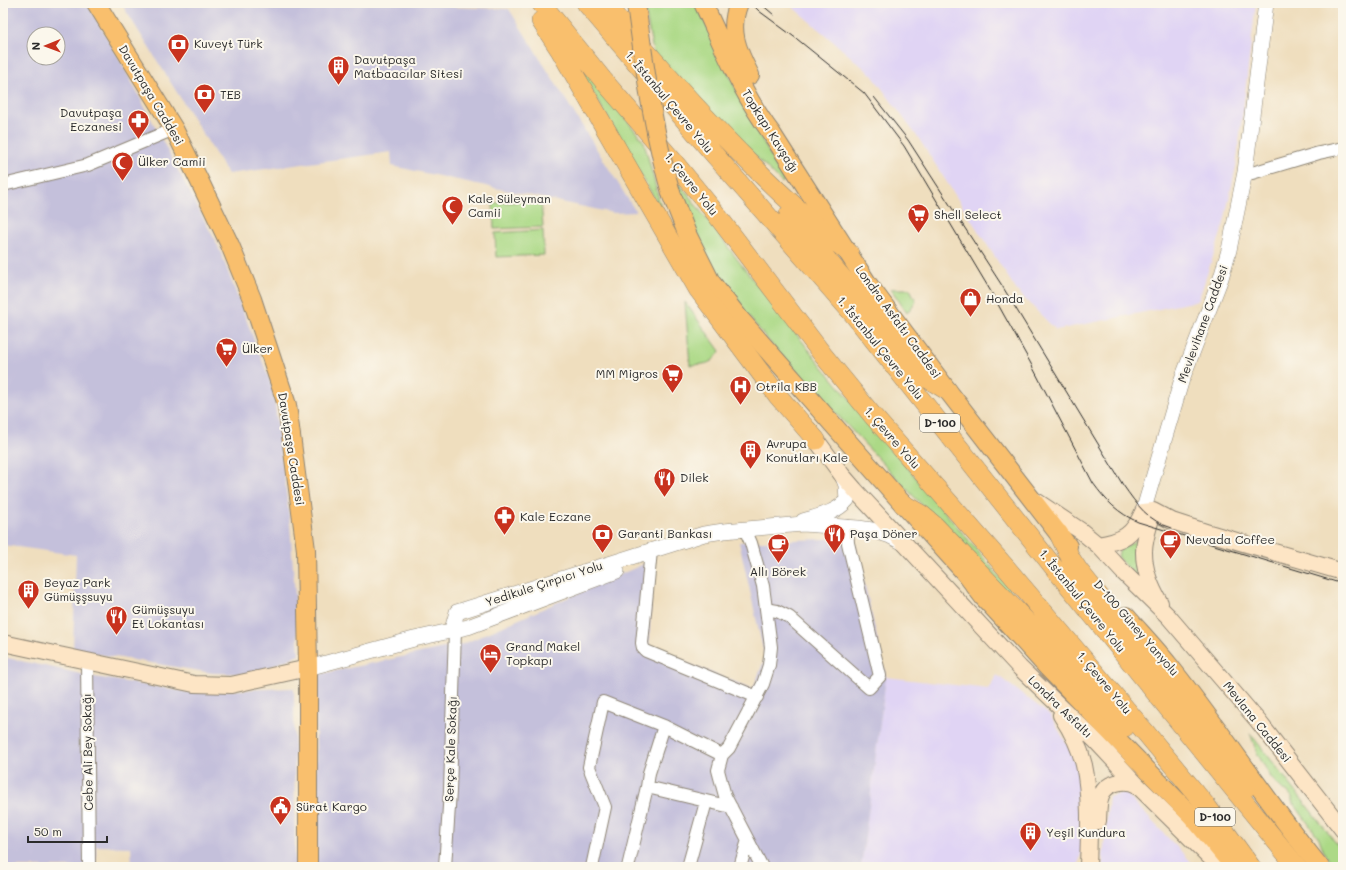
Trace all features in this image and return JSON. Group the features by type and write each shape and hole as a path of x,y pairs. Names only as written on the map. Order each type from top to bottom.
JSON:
{"highway":[{"path":"529,3 560,50 698,289 778,396 816,440"},
{"name":"1. Çevre Yolu","path":"541,3 713,210 784,305 873,416 1008,570 1175,768 1208,808 1252,867"},
{"name":"1. İstanbul Çevre Yolu","path":"586,3 706,145 854,315 1051,564 1284,851"},
{"path":"604,3 715,127 755,168 786,199 848,253"},
{"path":"755,168 761,180 772,194 925,377 948,391"},
{"path":"903,504 922,515 935,526 1049,645 1128,731 1159,759 1175,768"},
{"path":"1059,534 1079,571 1178,694 1215,743 1252,796 1284,851"},
{"name":"D-100","path":"1284,851 1297,867"}],"main road":[{"name":"Davutpaşa Caddesi","path":"96,3 174,129 230,245 268,344 287,405 306,550 308,668 308,867"},
{"name":"Topkapı Kavşağı","path":"703,3 756,113 772,134 848,253"},
{"path":"739,3 734,17 734,34 740,54 763,102 772,134"},
{"path":"636,4 654,121 666,177 688,236 711,282 740,318 966,574 984,598 1047,667 1192,816 1234,867"},
{"name":"Londra Asfaltı","path":"696,253 710,287 722,307 842,475 1020,668 1096,741 1137,785 1220,867"},
{"name":"Londra Asfaltı Caddesi","path":"848,253 868,284 948,391"},
{"name":"D-100 Güney Yanyolu","path":"948,391 1071,550 1105,592 1168,663 1236,754 1279,815 1320,867"},
{"path":"1031,497 1081,531 1098,545 1168,616"},
{"path":"1168,616 1157,597 1145,565 1144,551 1148,512 1202,531 1343,572"},
{"name":"Mevlevihane Caddesi","path":"1098,545 1121,540 1133,530 1148,512"},
{"name":"Mevlana Caddesi","path":"1168,616 1264,730 1343,830"},
{"path":"3,643 194,684 231,685 308,668"},
{"path":"1045,692 1073,735 1084,765 1089,815 1088,867"},
{"path":"1095,867 1099,801 1102,792 1110,785 1121,782 1132,782 1137,785"}],"street":[{"name":"Mevlevihane Caddesi","path":"1248,172 1266,3"},
{"name":"Mevlevihane Caddesi","path":"1148,512 1214,308 1228,283 1248,172 1275,3"},
{"path":"3,185 88,165 174,129"},
{"path":"1248,172 1343,148"},
{"path":"766,609 777,611 788,617 869,688 880,676 848,543 846,485 842,475"},
{"path":"792,524 830,512 843,505 846,500"},
{"path":"792,524 847,526 872,530 890,536 904,543"},
{"name":"Yedikule Çırpıcı Yolu","path":"455,630 453,626 457,612 585,571 704,534 792,524"},
{"path":"745,529 745,546 759,596 766,609 771,647 769,665 757,697 729,748 722,755 718,770 725,796 762,867"},
{"path":"651,551 642,643 643,648 646,651 757,697"},
{"path":"308,668 414,639 455,630"},
{"name":"Serçe Kale Sokağı","path":"446,867 455,630"},
{"name":"Cebe Ali Bey Sokağı","path":"87,660 89,867"},
{"path":"592,867 605,807 589,767 603,702 664,726 722,755"},
{"path":"628,867 649,773 664,726"},
{"path":"647,787 731,807"},
{"path":"688,867 706,802"},
{"path":"740,867 748,840"}],"shaded area":[{"path":"3,3 87,3 120,60 218,246 273,389 290,523 299,655 252,674 212,673 73,650 76,555 3,545"},
{"path":"121,3 450,3 453,7 509,9 636,212 613,213 392,166 391,152 228,174"},
{"path":"788,3 1256,3 1236,166 1223,227 1198,301 1056,330 1017,291 919,139 872,75"},
{"path":"854,538 886,677 861,867 316,867 316,675 463,644 653,560 649,648 753,689 765,658 739,542"},
{"path":"3,657 95,677 188,692 294,688 295,867 132,867 131,847 96,846 96,867 3,867"},
{"path":"997,675 1050,715 1078,763 1084,838 1078,867 861,867 886,677 988,689"},
{"path":"1125,793 1196,867 1102,867 1109,797"}],"green space":[{"path":"644,3 696,3 740,98 784,181 782,183 653,52"},
{"path":"560,36 644,142 662,211"},
{"path":"676,179 821,365 1067,657 772,345 728,291 701,250"},
{"path":"541,201 543,227 494,229 493,203"},
{"path":"543,230 544,255 496,257 495,233"},
{"path":"891,289 910,289 916,301 907,313"},
{"path":"685,302 720,351 714,359 708,363 690,365"},
{"path":"1138,539 1146,586 1118,558 1119,551"},
{"path":"1250,733 1343,852 1343,867 1336,867 1325,855 1319,838 1292,801 1292,797 1272,779 1257,753"}],"tram line":[{"path":"751,3 759,11 797,39 864,93 904,146 990,290 1030,362 1093,483 1108,501 1124,515 1138,522 1343,584"},
{"path":"760,3 774,15"},
{"path":"874,97 908,140 1001,284 1123,485 1138,506 1150,517 1172,528"}],"place":[{"name":"Kuveyt Türk","path":"178,64"},
{"name":"Davutpaşa Matbaacılar Sitesi","path":"339,86"},
{"name":"TEB","path":"205,114"},
{"name":"Davutpaşa Eczanesi","path":"138,140"},
{"name":"Ülker Camii","path":"122,182"},
{"name":"Kale Süleyman Camii","path":"453,226"},
{"name":"Shell Select","path":"918,234"},
{"name":"Honda","path":"970,318"},
{"name":"Ülker","path":"226,368"},
{"name":"MM Migros","path":"673,394"},
{"name":"Otrila KBB","path":"740,406"},
{"name":"Avrupa Konutları Kale","path":"750,470"},
{"name":"Dilek","path":"665,498"},
{"name":"Kale Eczane","path":"504,536"},
{"name":"Garanti Bankası","path":"603,554"},
{"name":"Paşa Döner","path":"834,554"},
{"name":"Nevada Coffee","path":"1171,560"},
{"name":"Allı Börek","path":"778,564"},
{"name":"Beyaz Park Gümüşşsuyu","path":"28,610"},
{"name":"Gümüşsuyu Et Lokantası","path":"117,636"},
{"name":"Grand Makel Topkapı","path":"491,674"},
{"name":"Sürat Kargo","path":"281,826"},
{"name":"Yeşil Kundura","path":"1031,852"}]}
